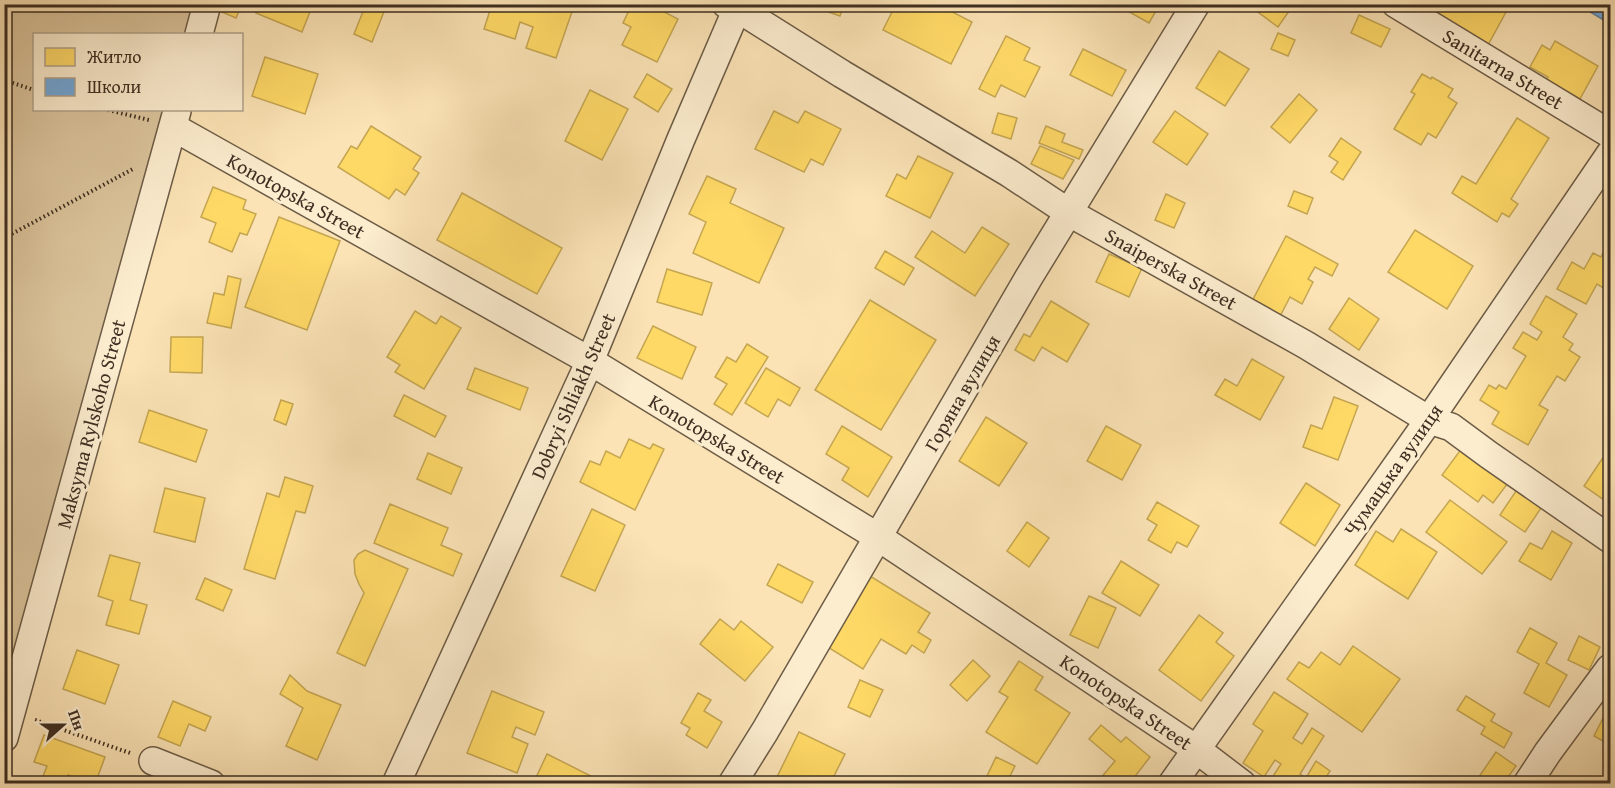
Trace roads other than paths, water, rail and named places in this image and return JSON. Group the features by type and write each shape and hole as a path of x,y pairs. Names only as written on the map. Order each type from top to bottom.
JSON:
{"street":[{"path":"199,33 207,4"},
{"name":"Горяна вулиця","path":"732,783 765,731 1029,277 1196,4"},
{"name":"Sanitarna Street","path":"1396,4 1611,134"},
{"name":"Snaiperska Street","path":"734,6 842,74 1009,173 1068,212 1306,345 1429,420 1451,427 1611,540"},
{"name":"Dobryi Shliakh Street","path":"396,783 590,362 734,6"},
{"name":"Konotopska Street","path":"172,129 590,362 878,537 1196,749 1242,783"},
{"name":"Maksyma Rylskoho Street","path":"4,738 172,129"},
{"name":"Чумацька вулиця","path":"1172,783 1429,420 1611,154"},
{"path":"1527,783 1611,668"},
{"path":"153,761 212,783"}]}
